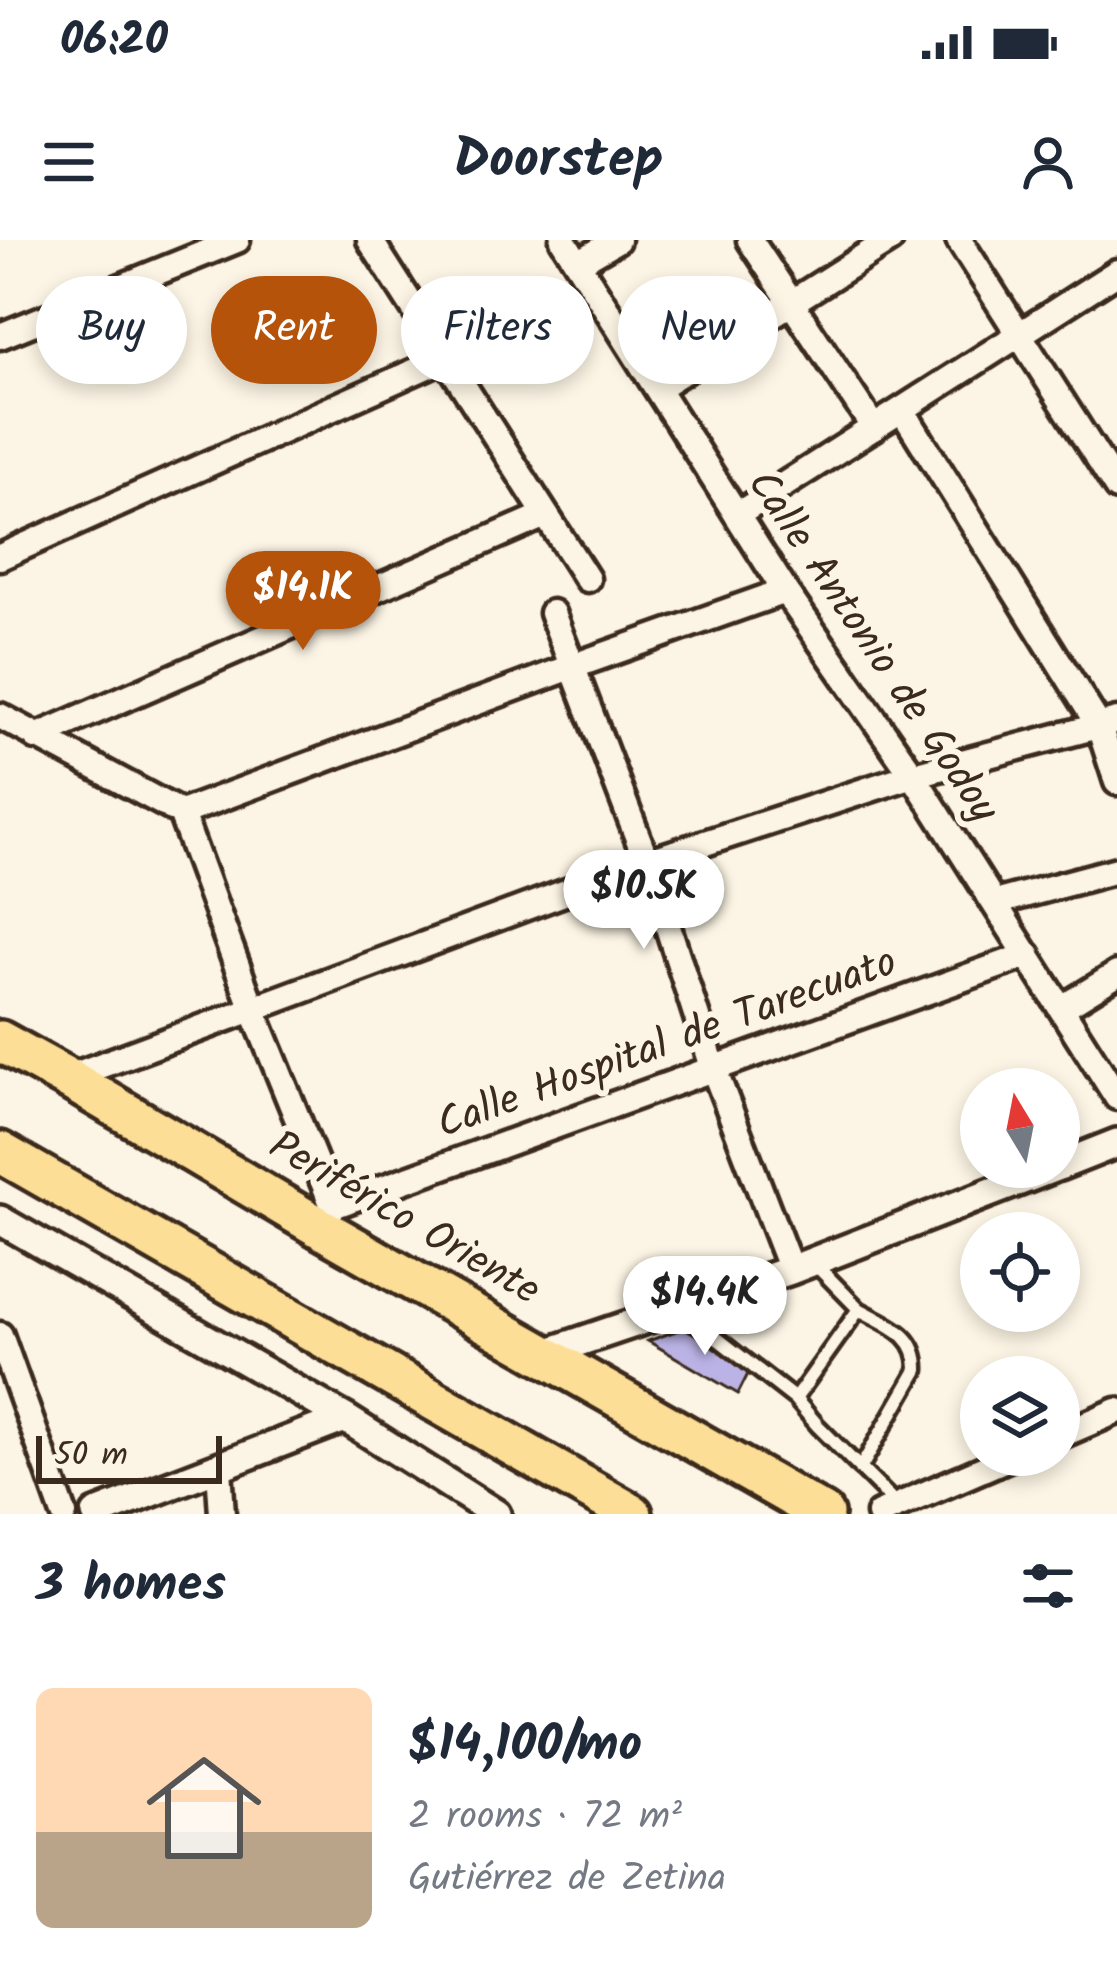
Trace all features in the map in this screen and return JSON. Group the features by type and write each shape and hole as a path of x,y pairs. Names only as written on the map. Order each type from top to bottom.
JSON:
{"highway":[{"name":"Periférico Oriente","path":"0,1041 329,1218 543,1354 823,1514"},
{"path":"0,1152 632,1514"}],"street":[{"path":"0,336 237,240"},
{"path":"370,240 401,288"},
{"name":"Calle Antonio de Godoy","path":"563,240 1117,1097"},
{"path":"578,263 617,240"},
{"path":"750,240 874,428"},
{"path":"657,388 890,240"},
{"path":"959,240 1117,488"},
{"path":"737,515 1117,272"},
{"path":"0,557 401,378"},
{"path":"462,384 587,579"},
{"path":"902,410 1108,723 1117,782"},
{"path":"37,737 545,514"},
{"path":"181,813 785,590"},
{"path":"552,613 647,862 713,1067 802,1266"},
{"path":"0,716 181,813 329,1218"},
{"path":"67,1078 647,862 913,776 1108,723"},
{"path":"994,903 1117,870"},
{"name":"Calle Hospital de Tarecuato","path":"329,1218 713,1067 1028,955"},
{"path":"1063,1008 1117,974"},
{"path":"1080,1157 1117,1143"},
{"path":"543,1354 802,1266 1001,1188"},
{"path":"0,1220 345,1418 496,1514"},
{"path":"0,1335 64,1514"},
{"path":"1080,1427 1117,1411"},
{"path":"96,1514 345,1418"},
{"path":"219,1468 222,1514"},
{"path":"888,1510 967,1476"}],"lane":[{"path":"802,1266 906,1336 917,1354 917,1370 860,1469"},
{"path":"678,1308 795,1399 860,1469 888,1510"},
{"path":"795,1399 860,1309"}],"building":[{"path":"684,1328 752,1366 738,1394 648,1341"}]}
